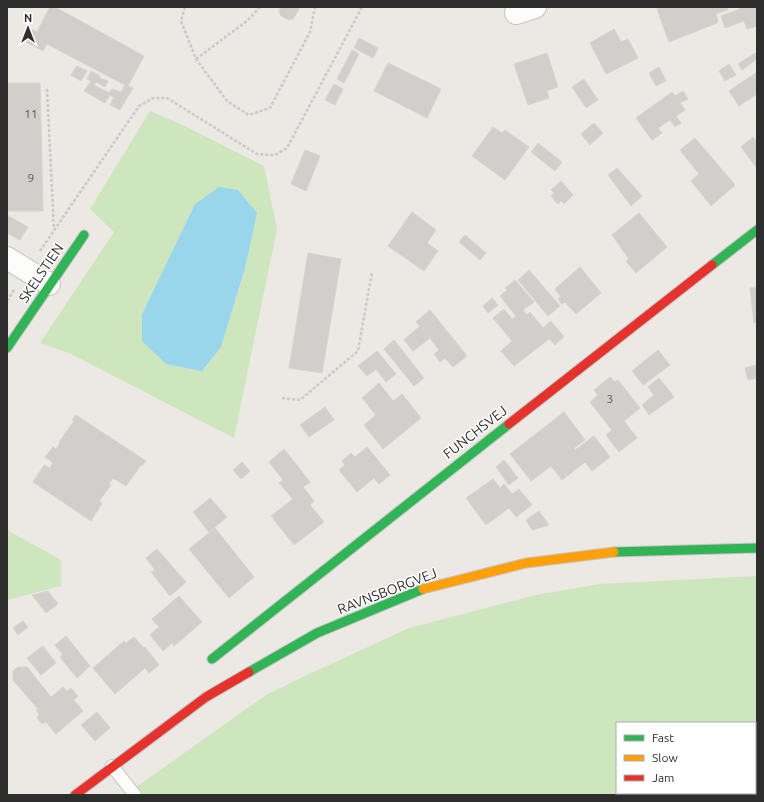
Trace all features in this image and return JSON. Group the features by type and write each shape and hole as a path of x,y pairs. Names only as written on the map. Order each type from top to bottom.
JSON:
{"street":[{"name":"FUNCHSVEJ","path":"212,659 370,532 757,230"},
{"name":"SKELSTIEN","path":"7,348 49,284 84,235"},
{"path":"7,258 49,284"},
{"name":"RAVNSBORGVEJ","path":"75,795 190,707 318,633 425,588 526,563 625,551 757,548"}],"lane":[{"path":"112,766 134,795"}],"path":[{"path":"185,7 181,21 196,59 227,101 249,115 270,108 310,32 315,7"},
{"path":"196,59 247,21 260,7"},
{"path":"28,270 139,106 153,98 167,98 256,154 275,155 287,148 362,7"},
{"path":"47,89 54,230"},
{"path":"282,398 300,400 358,351 372,272"}],"green space":[{"path":"150,111 185,126 264,166 277,229 234,438 71,354 40,343 114,232 90,209","holes":["219,187 256,213 245,268 221,347 142,314 195,204"]},
{"path":"7,530 61,560 61,586 7,600"},
{"path":"757,576 757,795 125,795 266,695 307,675 409,628 536,595 600,584"}],"water":[{"path":"219,187 238,190 257,213 245,268 221,347 202,371 166,364 142,341 142,314 195,204"}],"building":[{"path":"50,7 55,7 144,56 128,86 133,88 120,110 110,105 114,97 110,95 105,103 84,91 91,81 87,79 91,71 100,76 99,78 108,81 105,87 96,82 94,85 109,93 112,89 121,92 125,85 47,44 43,51 26,42 32,29 37,32"},
{"path":"281,7 300,7 294,18 289,20 281,16 279,11"},
{"path":"662,7 727,7 728,10 716,14 718,21 717,23 669,42 657,9"},
{"path":"739,7 757,7 757,26 747,29 744,21 725,28 721,16 740,9"},
{"path":"614,29 621,42 628,39 638,58 606,74 590,43"},
{"path":"359,38 378,48 373,58 354,48"},
{"path":"352,50 359,54 344,83 337,79"},
{"path":"547,53 558,87 547,91 549,98 528,105 514,64"},
{"path":"755,53 757,59 742,70 738,64"},
{"path":"388,63 441,89 427,118 374,91"},
{"path":"729,64 736,75 725,81 719,71"},
{"path":"77,66 87,71 81,81 71,75"},
{"path":"659,67 666,81 656,86 649,73"},
{"path":"757,72 757,94 739,106 729,91"},
{"path":"584,79 598,100 586,108 572,87"},
{"path":"7,83 40,83 43,211 7,211"},
{"path":"334,84 343,89 335,105 325,100"},
{"path":"683,91 688,99 680,103 685,110 676,116 681,123 675,127 670,120 658,128 662,133 652,140 636,118 672,92 675,96"},
{"path":"594,123 603,133 590,145 581,134"},
{"path":"493,127 502,133 505,130 529,147 505,180 472,156"},
{"path":"753,137 757,142 757,168 741,147"},
{"path":"695,138 735,185 711,206 691,181 699,174 680,150"},
{"path":"538,143 562,162 555,171 531,152"},
{"path":"305,150 320,156 306,191 291,184"},
{"path":"617,168 642,196 631,206 608,175"},
{"path":"561,181 573,195 564,204 561,201 558,204 551,196 554,193 551,190"},
{"path":"412,212 436,230 427,243 438,251 424,271 388,246"},
{"path":"639,213 667,247 636,273 626,261 629,259 612,235"},
{"path":"7,215 28,227 20,240 7,233"},
{"path":"465,235 486,253 480,260 459,242"},
{"path":"308,253 341,259 322,373 289,368"},
{"path":"580,267 601,293 576,314 565,302 562,304 558,299 561,297 555,289"},
{"path":"529,270 560,306 548,316 518,280"},
{"path":"515,280 534,302 523,310 527,315 530,312 543,328 551,321 564,337 555,345 549,339 514,366 501,351 512,341 493,318 504,309 512,319 516,316 500,296 507,290 505,288"},
{"path":"757,287 757,322 754,323 750,288"},
{"path":"492,298 498,305 488,313 483,306"},
{"path":"430,310 467,356 453,367 445,358 440,362 434,354 439,350 430,338 413,351 404,340 420,326 416,322"},
{"path":"394,340 424,378 414,386 384,349"},
{"path":"658,350 670,365 643,385 632,371"},
{"path":"377,351 396,374 386,382 376,369 367,376 358,366"},
{"path":"756,365 757,378 748,380 745,368"},
{"path":"610,377 615,382 618,380 640,408 624,421 637,438 619,452 606,435 612,430 590,402 598,395 594,390"},
{"path":"659,378 674,397 649,415 642,405 654,395 648,387"},
{"path":"379,383 393,401 402,394 421,418 383,449 364,425 376,415 362,398"},
{"path":"325,407 334,420 309,437 300,425"},
{"path":"564,412 585,440 574,448 575,450 594,436 610,457 592,471 585,462 562,480 551,466 531,481 510,454"},
{"path":"76,415 146,461 142,466 141,465 126,486 113,478 109,484 111,485 99,501 102,503 91,521 33,482 44,465 50,468 53,463 45,457 53,447 56,449 60,443 59,442 74,421 72,420"},
{"path":"367,447 390,475 379,484 374,478 357,492 339,470 345,465 342,461 351,453 355,457"},
{"path":"284,449 310,482 303,487 314,501 310,505 324,522 294,545 271,516 293,499 279,483 283,480 269,462"},
{"path":"504,460 518,478 509,485 496,467"},
{"path":"242,462 250,471 241,479 233,470"},
{"path":"493,479 500,488 504,484 512,494 519,489 532,505 516,517 509,508 486,525 466,498"},
{"path":"210,498 227,517 209,532 193,512"},
{"path":"539,511 549,525 532,530 526,520"},
{"path":"215,528 254,577 229,598 189,549"},
{"path":"157,549 186,582 170,596 151,572 155,570 146,558"},
{"path":"48,591 58,604 46,613 32,595"},
{"path":"179,596 202,622 174,646 172,643 163,651 150,635 159,627 152,619"},
{"path":"23,621 28,627 18,635 13,628"},
{"path":"66,636 90,666 77,678 60,657 63,655 55,645"},
{"path":"134,637 144,648 145,647 159,665 149,673 145,668 115,694 93,668 124,641 126,643"},
{"path":"43,646 56,663 41,675 27,658"},
{"path":"18,667 27,667 51,697 63,687 67,691 71,688 78,696 74,700 83,711 56,734 46,722 42,724 37,718 39,714 36,710 38,709 13,680 13,671"},
{"path":"97,712 110,728 95,741 81,725"}],"traffic: fast":[{"path":"712,265 757,230"},
{"path":"7,348 84,235"},
{"path":"212,659 509,424"},
{"path":"614,552 757,548"},
{"path":"249,672 317,633 423,589"}],"traffic: slow":[{"path":"423,589 526,563 614,552"}],"traffic: jam":[{"path":"509,424 712,265"},
{"path":"75,795 206,697 249,672"}]}
